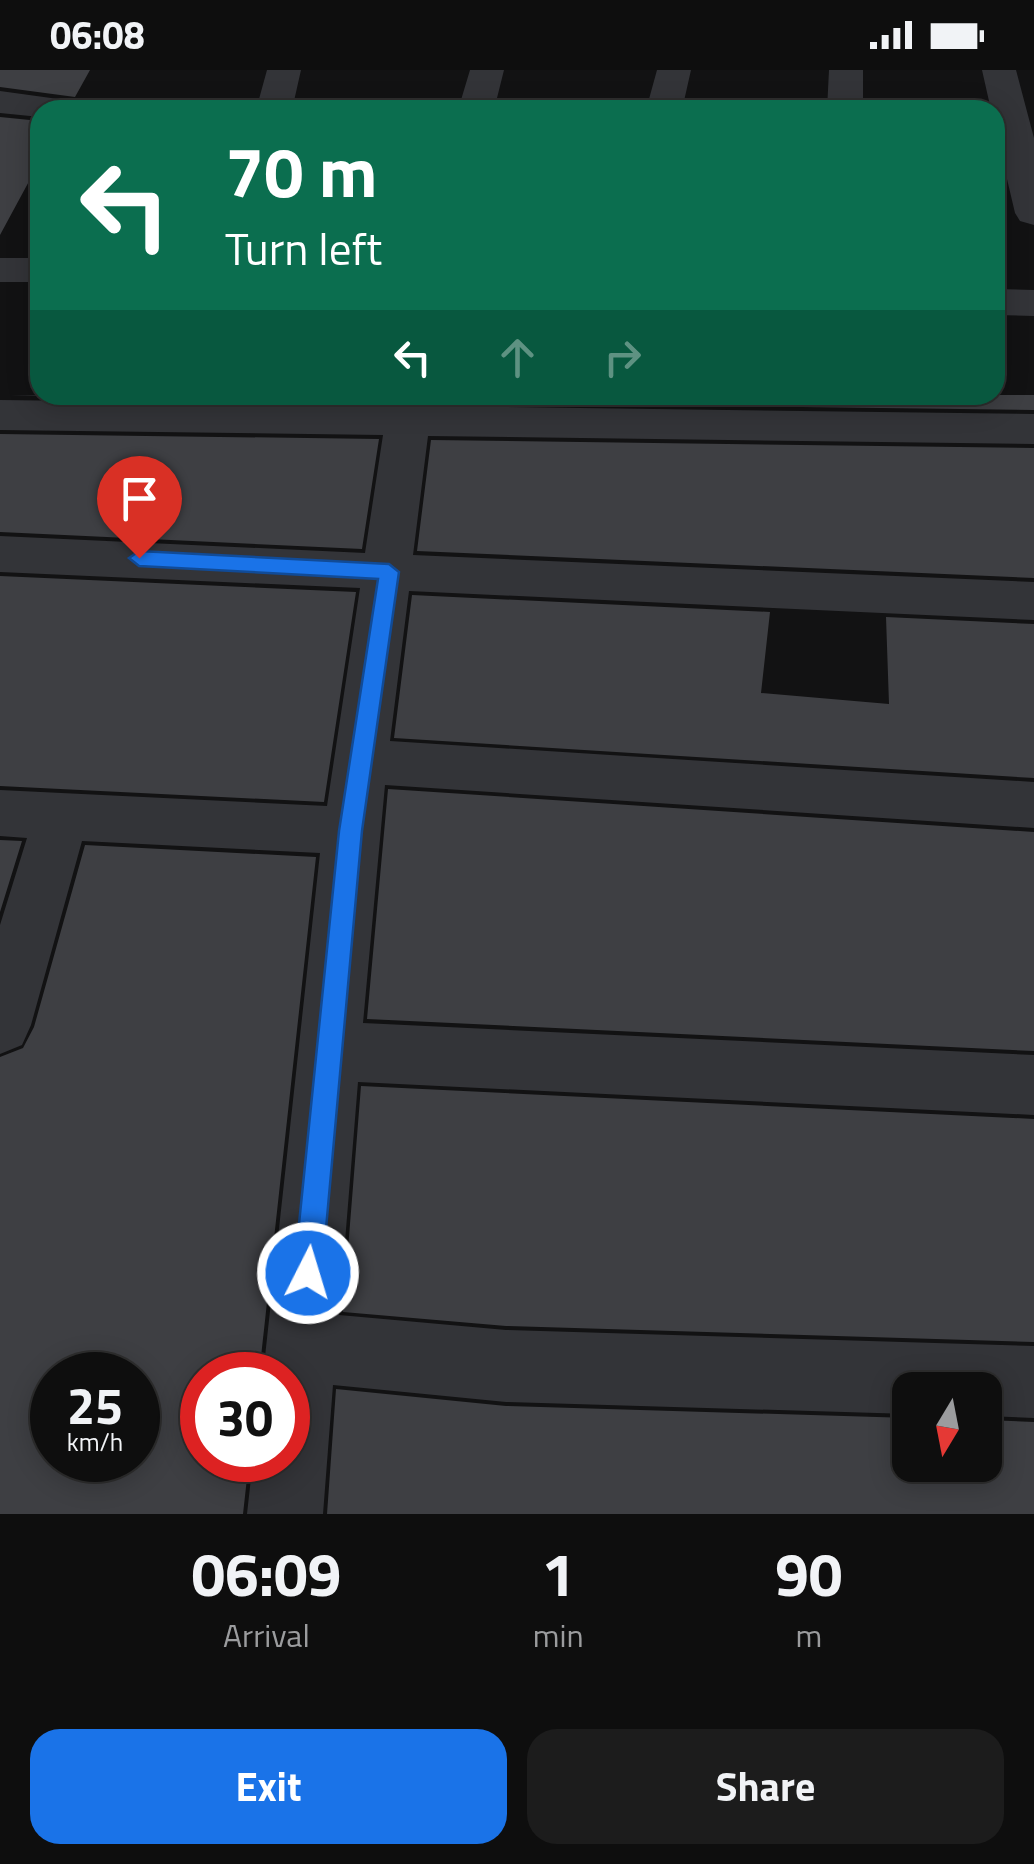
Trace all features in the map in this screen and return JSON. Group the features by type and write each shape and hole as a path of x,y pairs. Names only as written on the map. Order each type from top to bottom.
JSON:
{"street":[{"path":"276,100 284,70"},
{"path":"479,100 488,70"},
{"path":"666,100 674,70"},
{"path":"845,100 846,70"},
{"path":"999,70 1003,100"},
{"path":"0,102 30,106"},
{"path":"1005,110 1018,198"},
{"path":"0,270 30,270"},
{"path":"1005,302 1034,303"},
{"path":"0,414 409,406 1034,429"},
{"path":"285,1514 350,831 389,572 409,406"},
{"path":"0,554 1034,600"},
{"path":"360,761 1034,804"},
{"path":"0,814 350,831"},
{"path":"0,1025 60,817"},
{"path":"327,1051 1034,1085"},
{"path":"301,1347 506,1366 1034,1382"}],"building":[{"path":"0,70 90,70 75,97 0,87"},
{"path":"0,117 30,120 30,180 0,235"},
{"path":"1005,395 1034,395 1034,410 634,405 1005,405"},
{"path":"0,434 379,439 362,549 0,532"},
{"path":"431,440 1034,448 1034,578 417,551"},
{"path":"0,576 356,592 324,802 0,786"},
{"path":"412,595 770,612 761,693 889,704 886,617 1034,624 1034,778 394,738"},
{"path":"388,789 1034,832 1034,1051 367,1019"},
{"path":"0,840 22,841 0,912"},
{"path":"85,845 316,857 262,1352 180,1352 180,1482 247,1482 243,1514 0,1514 0,1057 23,1048 34,1027"},
{"path":"361,1086 1034,1119 1034,1342 506,1326 343,1312"},
{"path":"336,1389 506,1406 892,1417 892,1482 1002,1482 1002,1421 1034,1422 1034,1514 327,1514"}],"route":[{"path":"139,558 389,572 350,831 308,1273"}]}
